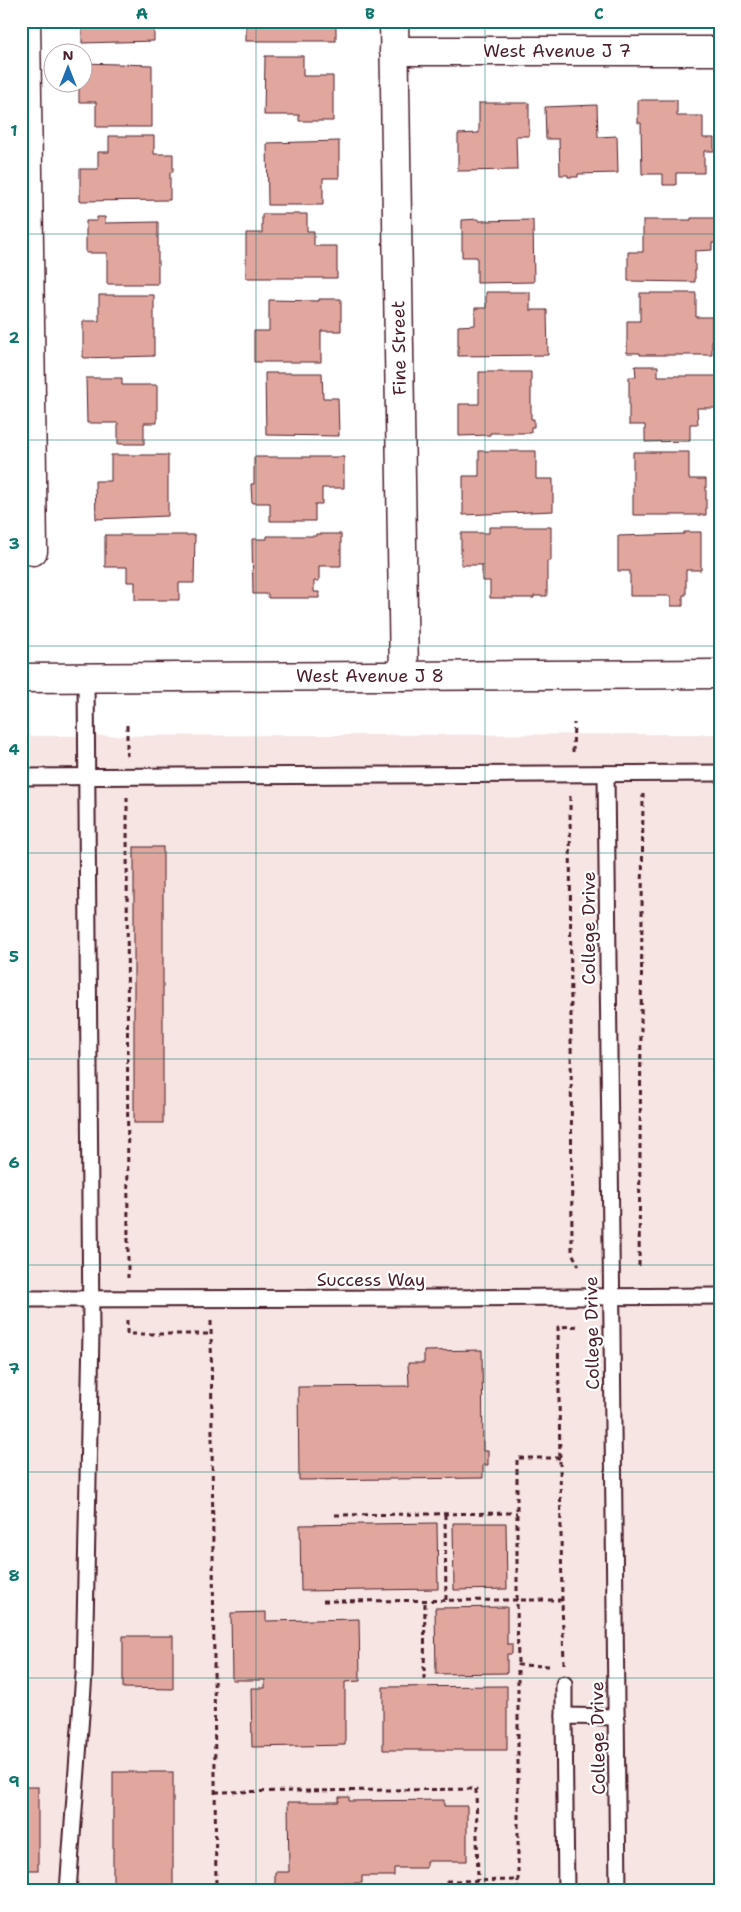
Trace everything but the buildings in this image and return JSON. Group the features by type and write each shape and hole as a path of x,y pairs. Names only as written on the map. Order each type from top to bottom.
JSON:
{"street":[{"path":"26,21 33,551"},
{"name":"Fine Street","path":"394,21 404,676"},
{"name":"West Avenue J 7","path":"394,51 720,51"},
{"name":"West Avenue J 8","path":"21,678 720,674"}],"lane":[{"path":"68,1891 84,1674 91,1298 86,678"},
{"path":"21,777 720,773"},
{"name":"College Drive","path":"606,774 610,1296 618,1891"},
{"name":"Success Way","path":"21,1299 720,1296"},
{"path":"564,1684 566,1891"},
{"path":"564,1716 616,1717"}],"path":[{"path":"574,723 569,811 572,1253 579,1266"},
{"path":"127,725 127,1334 212,1334"},
{"path":"639,1266 643,774"},
{"path":"209,1298 212,1334 216,1891"},
{"path":"518,1665 565,1666 562,1600 558,1328 581,1326"},
{"path":"518,1891 517,1458 560,1458"},
{"path":"335,1515 517,1513"},
{"path":"445,1514 446,1601"},
{"path":"323,1601 562,1600"},
{"path":"424,1680 425,1601"},
{"path":"215,1792 476,1789 478,1880"},
{"path":"446,1891 446,1881 518,1880"}],"shaded area":[{"path":"720,734 720,1891 21,1891 21,736"}]}
